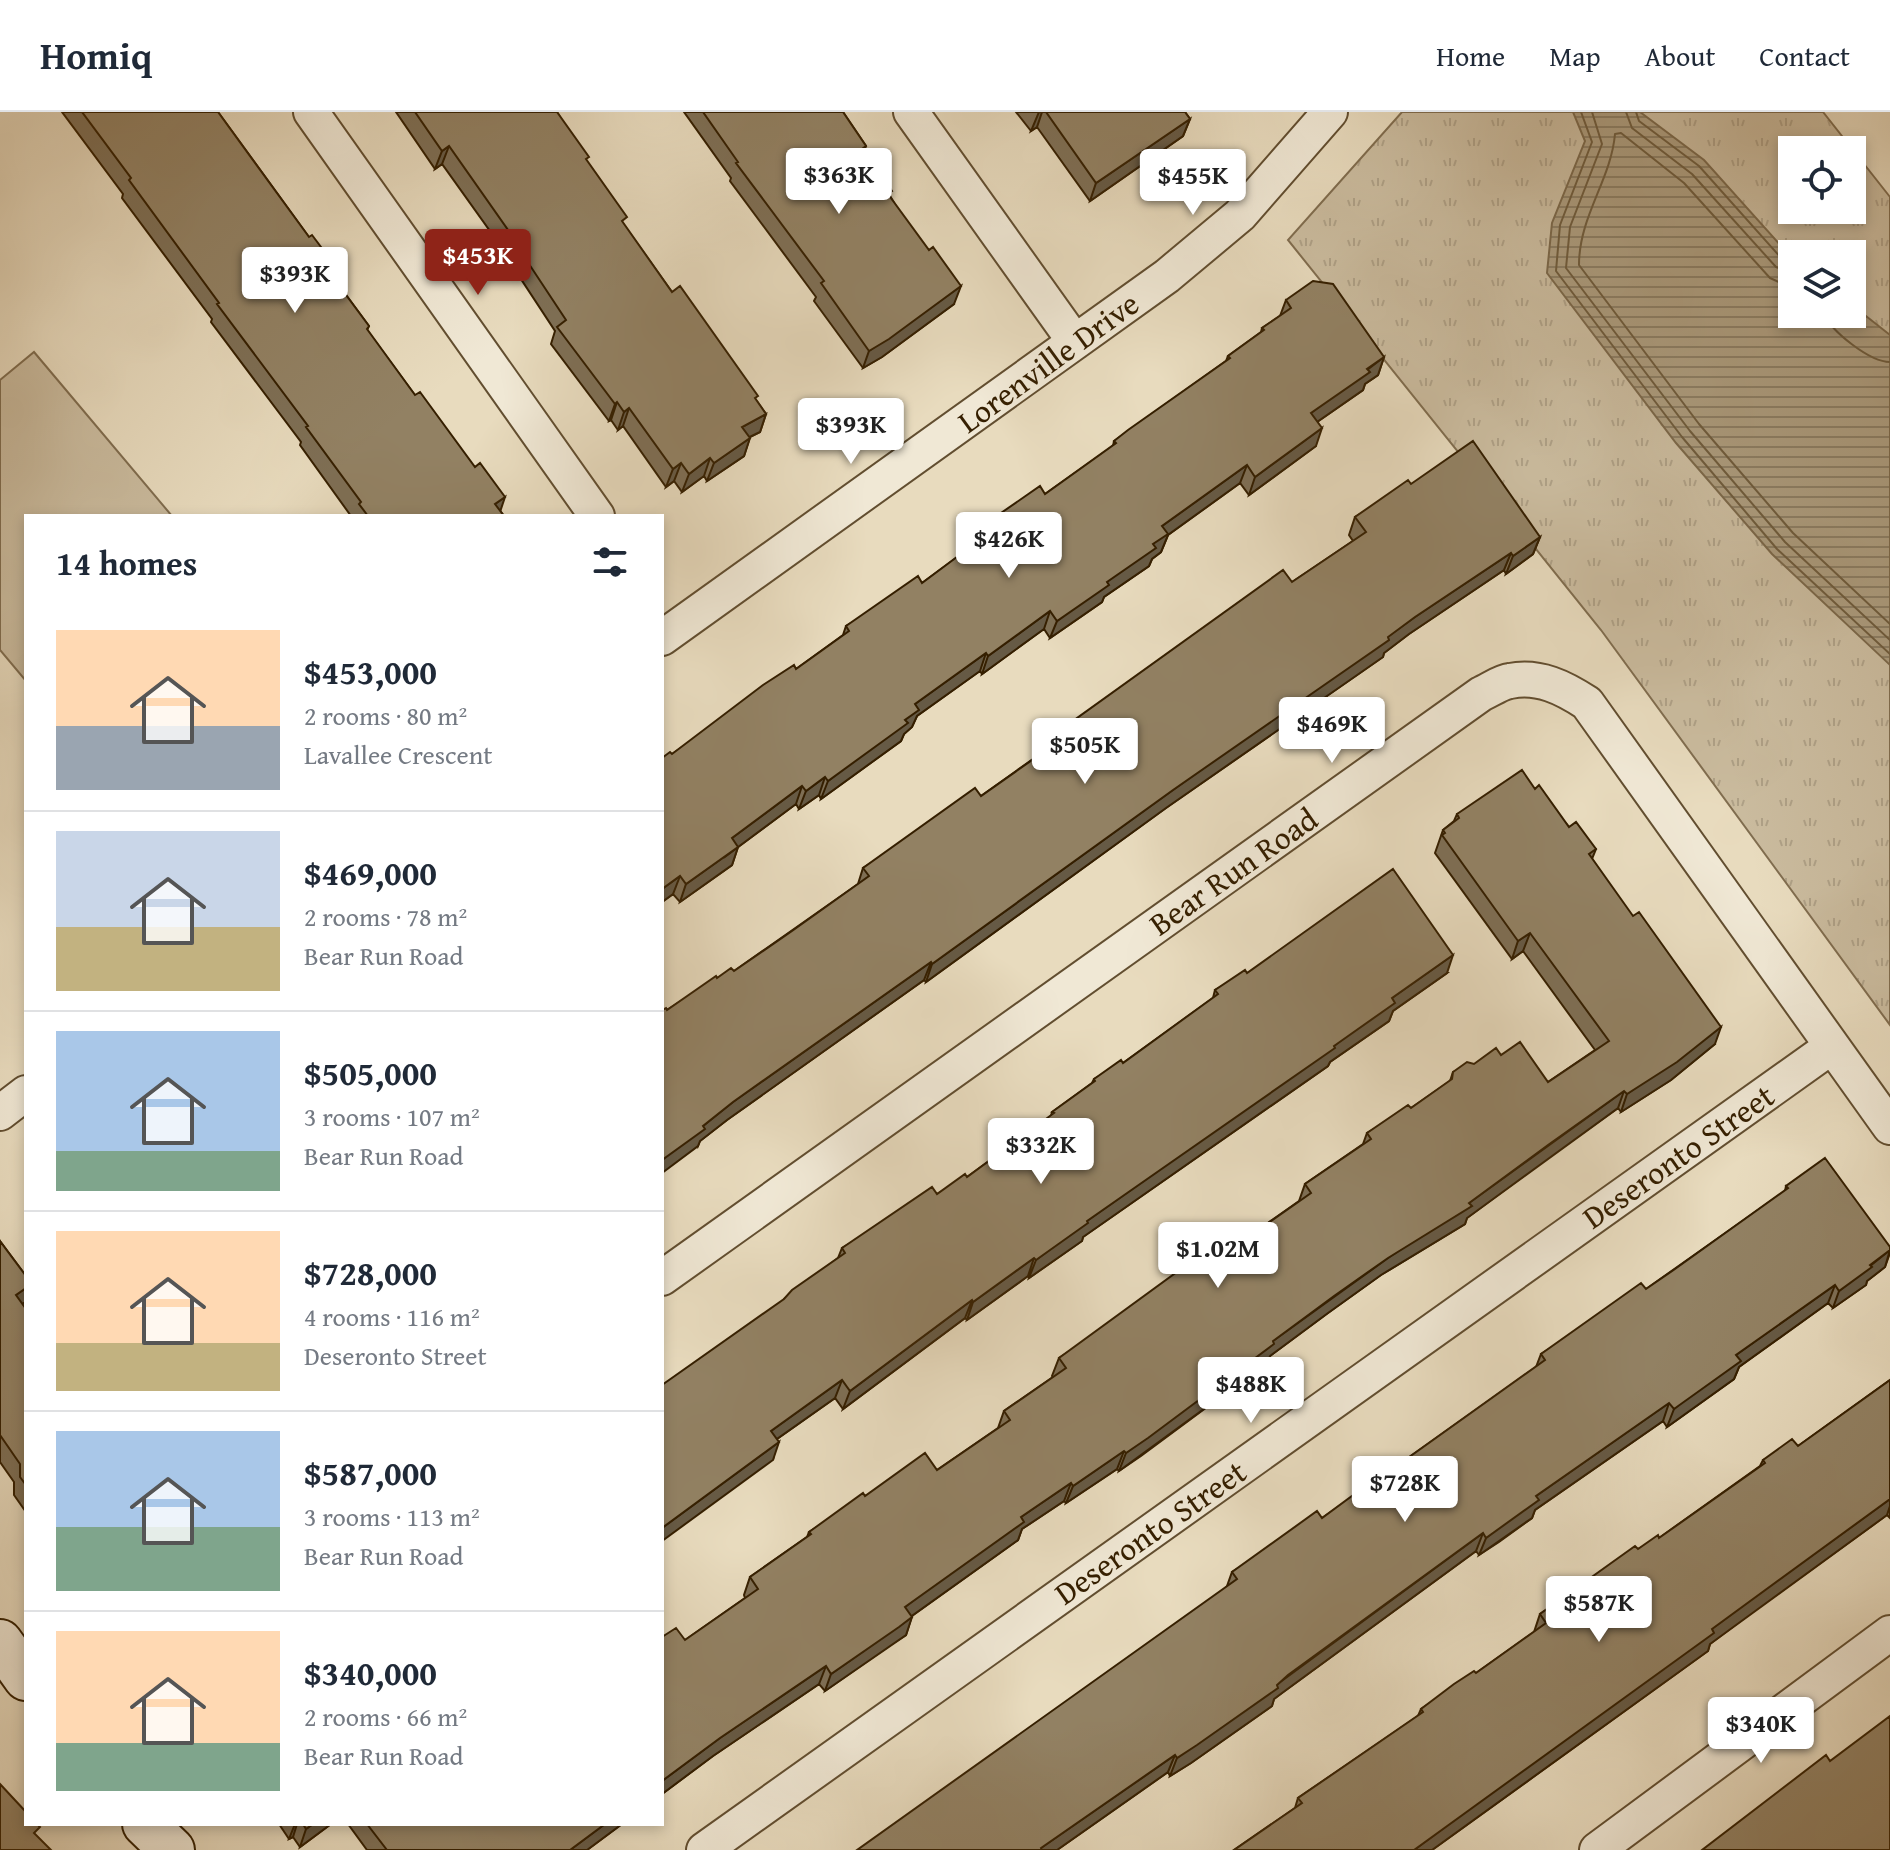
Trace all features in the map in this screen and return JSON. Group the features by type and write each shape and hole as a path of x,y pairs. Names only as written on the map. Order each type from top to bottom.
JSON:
{"street":[{"path":"311,112 596,514"},
{"path":"911,112 1075,342"},
{"name":"Lorenville Drive","path":"667,625 1167,276 1240,215 1330,112"},
{"name":"Bear Run Road","path":"664,1277 1481,694 1508,681 1535,681 1562,686 1587,703 1890,1127"},
{"name":"Deseronto Street","path":"704,1850 1831,1047"},
{"path":"0,1113 24,1095"},
{"path":"1597,1850 1890,1633"},
{"path":"0,1642 24,1675"},
{"path":"147,1826 172,1850"}],"green space":[{"path":"1402,112 1823,112 1842,136 1778,136 1778,224 1866,224 1866,167 1890,197 1890,1025 1601,630 1288,240"},
{"path":"34,352 170,514 24,514 24,679 0,650 0,380"}],"water":[{"path":"1573,112 1640,112 1704,160 1778,242 1778,328 1866,328 1866,316 1890,335 1890,665 1772,554 1676,443 1547,273 1552,223 1585,141"}],"building":[{"path":"82,112 218,112 309,237 312,235 333,263 326,268 415,395 420,392 475,467 480,463 505,497 495,504 502,514 366,514 308,426 129,180 131,178"},
{"path":"415,112 557,112 627,217 622,221 672,292 680,286 758,396 755,398 766,414 742,427 750,438 714,463 710,458 689,474 681,463 673,469 629,408 624,412 617,402 615,404 557,327 566,320 527,257 449,146 442,151"},
{"path":"703,112 843,112 866,146 862,149 892,191 888,194 929,250 933,247 961,286 869,351 821,283 824,281 736,163"},
{"path":"1046,112 1185,112 1190,119 1096,183"},
{"path":"1313,281 1333,284 1384,357 1367,369 1370,372 1311,413 1322,428 1255,477 1247,465 1162,526 1168,534 1153,544 1156,548 1107,582 1109,585 1057,621 1050,611 988,656 986,653 915,704 919,710 905,720 908,723 828,781 825,777 806,791 802,786 732,838 738,847 686,884 680,876 664,888 664,756 670,752 672,754 763,685 794,665 796,669 849,631 846,626 918,576 922,583 993,530 988,522 1040,486 1045,494 1116,443 1114,441 1128,430 1230,358 1228,356 1264,330 1262,328 1291,308 1286,300"},
{"path":"1473,441 1540,537 1415,617 1388,637 1389,640 733,1102 703,1126 705,1129 664,1159 664,1009 667,1010 716,976 731,968 734,971 792,931 869,876 863,868 975,788 981,796 1052,746 1049,743 1069,729 1066,726 1283,570 1292,582 1366,532 1355,517 1408,480 1411,484"},
{"path":"1522,770 1535,789 1539,785 1569,827 1576,822 1596,849 1589,854 1633,916 1639,912 1721,1027 1677,1062 1627,1094 1624,1091 1548,1145 1469,1203 1472,1206 1334,1296 1148,1438 1073,1486 1071,1483 1021,1517 1024,1522 905,1607 912,1617 899,1627 831,1674 826,1666 664,1780 664,1636 676,1628 685,1640 758,1589 750,1577 863,1493 865,1496 925,1453 937,1470 1010,1420 1004,1411 1066,1368 1059,1358 1233,1231 1241,1242 1311,1193 1305,1184 1371,1139 1367,1133 1408,1105 1411,1108 1452,1079 1453,1072 1467,1062 1474,1064 1496,1048 1501,1055 1520,1042 1548,1082 1609,1041 1530,933 1518,941 1442,835 1445,833 1443,830 1459,818 1457,814"},
{"path":"1393,869 1453,955 1392,998 1395,1003 1335,1048 1036,1260 1034,1258 972,1300 850,1391 842,1380 771,1431 779,1442 664,1527 664,1384 845,1253 842,1248 932,1187 937,1194 965,1174 967,1177 1054,1113 1094,1079 1121,1060 1123,1063 1218,994 1215,990 1245,970 1247,973"},
{"path":"1825,1158 1890,1250 1839,1291 1835,1285 1736,1355 1741,1361 1674,1409 1669,1403 1536,1496 1539,1500 1486,1538 1483,1533 1288,1675 1277,1685 1278,1688 1197,1745 1177,1758 1175,1755 1042,1850 857,1850 1237,1579 1232,1572 1317,1511 1322,1518 1384,1475 1545,1360 1541,1354 1641,1283 1646,1289 1675,1269"},
{"path":"0,1241 24,1273 24,1289 16,1295 24,1306 24,1482 20,1477 20,1464 0,1435"},
{"path":"1890,1380 1890,1499 1712,1629 1714,1633 1414,1850 1234,1850 1302,1803 1298,1798 1423,1712 1421,1709 1454,1684 1474,1671 1476,1673 1546,1623 1540,1614 1635,1546 1638,1549 1658,1535 1659,1538 1765,1463 1763,1460 1792,1439 1798,1446"},
{"path":"1890,1716 1890,1850 1702,1850 1826,1755 1830,1761"},
{"path":"0,1784 24,1810 24,1826 39,1826 34,1833 51,1850 0,1850"},
{"path":"369,1826 602,1826 570,1850 387,1850"}]}
